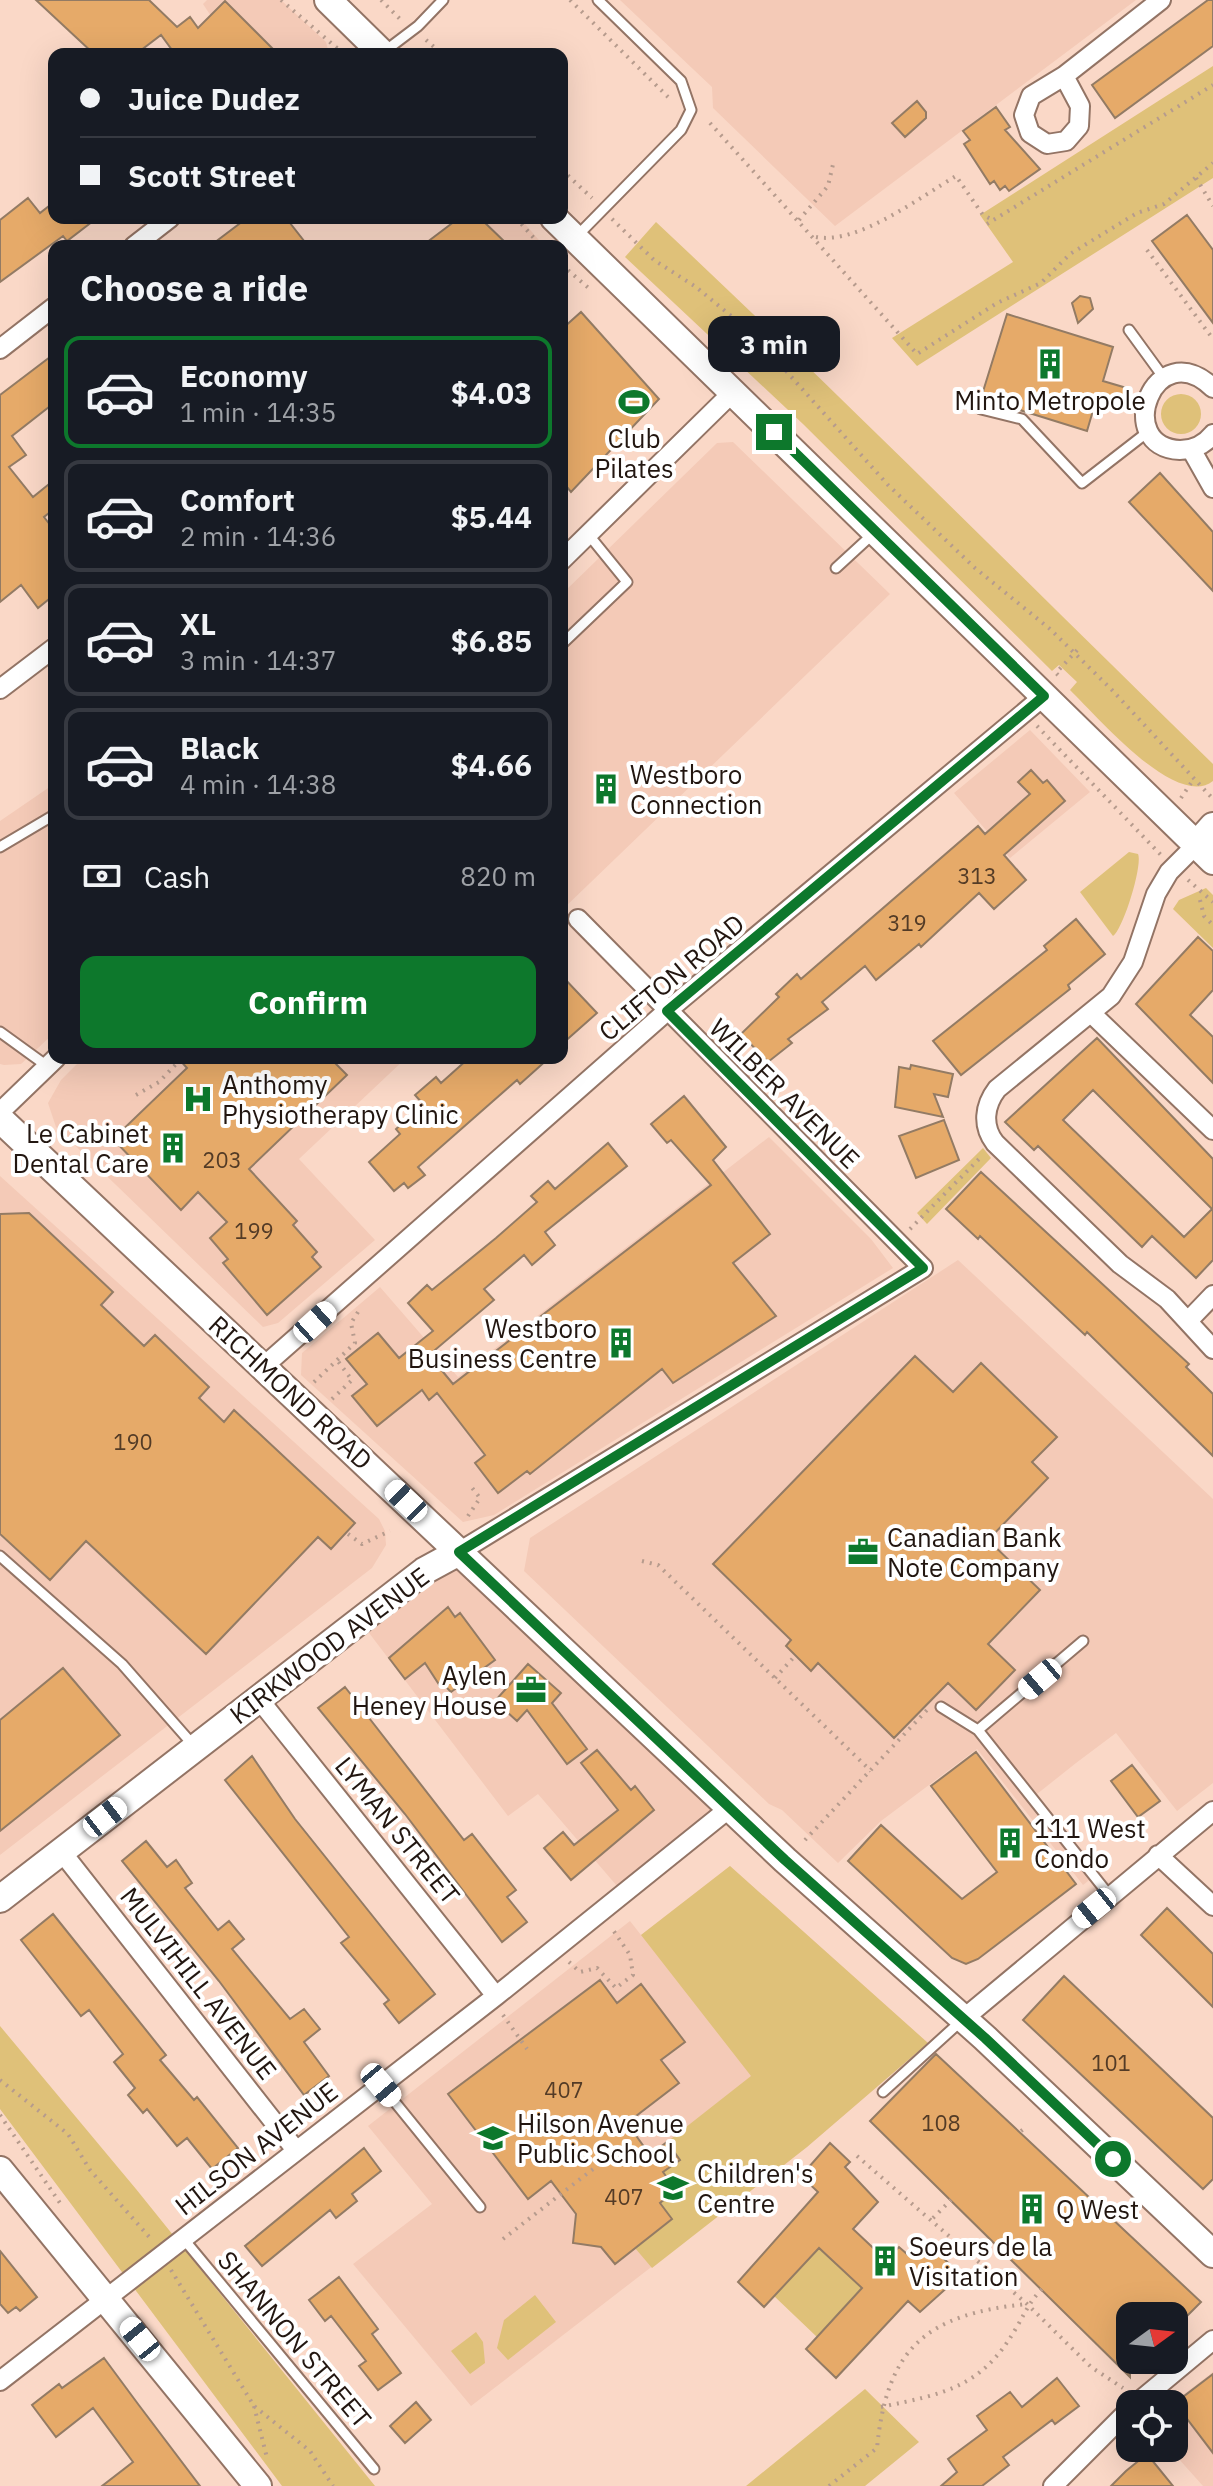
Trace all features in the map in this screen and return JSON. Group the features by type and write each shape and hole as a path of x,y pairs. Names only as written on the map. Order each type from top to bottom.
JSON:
{"main road":[{"path":"328,0 376,48"},
{"path":"559,224 573,241 875,531 1053,688 1207,844"},
{"name":"RICHMOND ROAD","path":"0,1119 731,1807 1213,2254"},
{"name":"KIRKWOOD AVENUE","path":"3,1891 61,1851 424,1571 459,1552"},
{"path":"0,2170 106,2297 266,2477"}],"street":[{"path":"1064,76 1161,0"},
{"path":"142,240 162,224"},
{"path":"0,349 48,312"},
{"path":"1213,388 1185,373 1164,378 1145,401 1149,431 1163,445 1191,449 1213,434"},
{"path":"568,554 733,392"},
{"path":"1191,449 1213,488"},
{"path":"0,689 48,653"},
{"name":"CLIFTON ROAD","path":"264,1366 667,1011 1053,688"},
{"path":"1207,844 1169,872 1148,912 1133,962 1124,979 1092,1014 990,1097 987,1126 995,1143 1120,1264 1189,1320 1213,1349"},
{"name":"WILBER AVENUE","path":"578,919 923,1268"},
{"path":"1092,1014 1213,1130"},
{"path":"0,1112 49,1064"},
{"name":"KIRKWOOD AVENUE","path":"459,1552 923,1268"},
{"path":"1189,1320 1213,1295"},
{"name":"LYMAN STREET","path":"258,1698 493,1998"},
{"name":"HILSON AVENUE","path":"0,2381 493,1998 731,1807"},
{"path":"962,2020 1213,1811"},
{"name":"MULVIHILL AVENUE","path":"61,1851 295,2149"},
{"path":"1158,1855 1213,1906"},
{"path":"1153,2390 1213,2340"},
{"path":"1053,2486 1116,2423"}],"lane":[{"path":"342,0 367,25"},
{"path":"573,241 681,130 691,110 681,81 598,0"},
{"path":"390,48 418,26 440,2"},
{"path":"1129,330 1164,378"},
{"path":"981,409 1022,419 1082,483 1149,431"},
{"path":"836,568 875,531"},
{"path":"568,638 627,582 588,534"},
{"path":"0,847 48,819"},
{"path":"0,1032 48,1060"},
{"path":"0,1556 122,1664 172,1717 195,1748"},
{"path":"978,1730 1083,1641"},
{"path":"941,1707 978,1730 1109,1895"},
{"path":"883,2092 962,2020"},
{"path":"381,2085 480,2207"},
{"name":"SHANNON STREET","path":"182,2237 374,2469"}],"path":[{"path":"281,0 337,48"},
{"path":"381,0 399,18"},
{"path":"570,0 668,97"},
{"path":"427,41 435,48"},
{"path":"814,237 829,240 853,234 956,176 990,222 1213,85"},
{"path":"710,123 917,354 997,303 1041,283 1070,254 1137,213 1164,204 1213,163"},
{"path":"799,220 828,186 834,160"},
{"path":"568,175 584,190"},
{"path":"1196,177 1213,206"},
{"path":"615,223 753,334 888,485 975,568 1074,653 1213,799"},
{"path":"521,224 536,240"},
{"path":"1147,250 1213,339"},
{"path":"568,270 586,285"},
{"path":"1053,688 1056,673 1079,648"},
{"path":"1039,729 1158,852"},
{"path":"1200,891 1212,900"},
{"path":"1200,900 1199,907 1213,925"},
{"path":"136,1095 159,1082 176,1064"},
{"path":"897,1242 995,1143"},
{"path":"314,1382 355,1343 351,1323 366,1304"},
{"path":"332,1399 352,1380 337,1360"},
{"path":"468,1516 480,1498 469,1484"},
{"path":"348,1534 362,1544 390,1531"},
{"path":"642,1561 658,1565 871,1771"},
{"path":"775,1678 794,1657"},
{"path":"805,1840 928,1710 941,1707"},
{"path":"557,1947 580,1972 597,1968 616,1988 633,1975 630,1955 600,1912"},
{"path":"493,1998 527,2049"},
{"path":"0,2080 68,2134 90,2170 134,2216 162,2254 254,2406 268,2460 266,2477"},
{"path":"857,2156 1027,2304 1091,2367 1123,2388"},
{"path":"503,2239 606,2159"},
{"path":"932,2219 951,2200"},
{"path":"881,2407 940,2395 969,2383 993,2362 1016,2329 1027,2304 1042,2289"},
{"path":"829,2486 877,2448 881,2407 893,2377 911,2347 932,2330 971,2313 1027,2304"},
{"path":"254,2406 310,2451 333,2486"}],"shaded area":[{"path":"207,0 281,0 326,42 328,48 232,48 203,4"},
{"path":"620,0 1136,0 835,226 713,108 712,87"},
{"path":"1213,66 1213,178 917,366 892,338 1013,262 980,215"},
{"path":"656,222 1213,764 1213,781 1197,786 1179,783 1137,756 1070,690 1077,682 1059,665 1052,671 803,424 625,257"},
{"path":"455,224 525,224 539,240 470,240"},
{"path":"1181,394 1195,400 1201,414 1195,428 1181,434 1167,428 1161,414 1167,400"},
{"path":"733,442 890,594 568,904 568,588 717,443"},
{"path":"1030,730 1090,792 1010,858 954,793"},
{"path":"48,788 48,1039 21,1064 4,1065 0,1064 0,821"},
{"path":"1129,852 1138,854 1138,871 1127,910 1113,936 1080,892"},
{"path":"1206,888 1213,895 1213,948 1173,909 1179,900"},
{"path":"77,1064 400,1064 299,1159 375,1240 278,1323 263,1327 56,1127 48,1103 61,1080"},
{"path":"769,1137 871,1239 893,1268 494,1515 463,1522 301,1375 302,1353 380,1287 458,1377"},
{"path":"983,1148 991,1158 927,1224 917,1213"},
{"path":"0,1176 379,1519 385,1531 386,1545 372,1568 0,1855"},
{"path":"958,1260 1213,1499 1213,1783 1177,1811 1116,1733 1076,1763 1037,1794 1098,1873 1083,1885 977,1749 881,1821 838,1863 782,1810 769,1804 524,1571 530,1538"},
{"path":"459,1552 731,1807 623,1893 538,1794 508,1816 360,1621"},
{"name":"Hilson Avenue Public School","path":"730,1866 928,2043 807,2147 471,2406 353,2264 432,2204 368,2126 630,1921 641,1935"},
{"path":"730,1866 928,2043 807,2147 652,2268 635,2248 672,2220 660,2203 676,2190 663,2172 680,2159 667,2142 751,2076 641,1935"},
{"path":"0,2026 136,2189 375,2486 282,2486 0,2109"},
{"path":"819,2248 862,2288 817,2337 774,2296"},
{"path":"535,2295 556,2322 508,2360 497,2348 504,2320"},
{"path":"476,2332 483,2342 485,2363 470,2374 451,2351"},
{"path":"1213,2372 1213,2486 1203,2486 1182,2462 1188,2462 1188,2391"},
{"path":"865,2389 919,2442 865,2486 746,2486"}],"building":[{"path":"36,0 149,0 177,27 190,17 198,28 225,1 272,48 171,48 161,35 144,48 88,48"},
{"path":"1208,0 1213,0 1213,46 1115,118 1092,85"},
{"path":"917,101 926,112 926,118 905,137 892,123"},
{"path":"996,107 1010,127 1005,130 1040,169 1009,191 1005,186 1000,190 994,181 990,184 964,144 970,140 963,131"},
{"path":"28,198 40,213 48,207 48,224 89,224 68,240 63,236 58,240 48,240 48,247 0,282 0,220"},
{"path":"1187,215 1213,250 1213,323 1152,241"},
{"path":"239,224 291,224 303,240 218,240"},
{"path":"451,224 486,224 503,240 430,240"},
{"path":"1080,296 1090,298 1093,309 1078,323 1072,303"},
{"path":"581,312 659,399 571,492 568,488 568,324"},
{"name":"Minto Metropole","path":"1007,314 1113,347 1103,381 1130,389 1125,406 1097,397 1087,431 981,398"},
{"path":"48,359 48,408 12,436 26,455 9,467 33,497 48,485 48,514 44,517 48,522 48,600 38,608 21,585 0,602 0,395"},
{"path":"1160,473 1213,532 1213,591 1129,502"},
{"path":"1031,770 1043,783 1047,780 1065,801 1004,855 1026,880 994,909 979,893 921,947 919,944 876,980 865,966 822,1002 828,1009 788,1039 792,1043 768,1062 741,1034 779,997 776,994 797,974 801,979 978,826 985,834 1030,794 1018,782"},
{"path":"1076,919 1105,954 1068,985 1070,989 961,1075 933,1041 1047,950 1044,946"},
{"path":"1198,937 1213,951 1213,990 1190,1015 1213,1037 1213,1083 1136,1004"},
{"path":"568,982 597,1013 568,1039"},
{"path":"1097,1038 1213,1159 1213,1260 1196,1278 1152,1236 1142,1247 1038,1146 1034,1150 1005,1122","holes":["1093,1090 1212,1209 1184,1237 1063,1120"]},
{"path":"183,1064 336,1064 347,1075 249,1169 297,1221 293,1225 317,1252 312,1257 321,1267 267,1315 223,1263 228,1259 210,1238 227,1222 198,1192 181,1210 113,1139 187,1068"},
{"path":"462,1064 542,1064 520,1084 517,1080 418,1167 425,1175 408,1188 404,1183 394,1191 369,1162 400,1134 396,1129 423,1104 415,1095 436,1077 441,1083"},
{"path":"911,1065 953,1074 948,1097 934,1094 943,1117 895,1107 899,1067 910,1069"},
{"name":"Westboro Business Centre","path":"684,1096 726,1147 713,1160 770,1234 733,1263 776,1316 673,1383 662,1369 530,1474 527,1471 498,1493 475,1463 485,1455 437,1393 429,1400 422,1390 377,1426 352,1396 367,1384 346,1359 378,1333 399,1358 433,1331 408,1303 427,1285 432,1290 496,1238 537,1202 531,1196 548,1181 555,1189 608,1143 627,1166 545,1232 555,1245 532,1265 524,1255 484,1289 494,1300 429,1355 453,1384 711,1185 671,1140 667,1143 651,1124"},
{"path":"944,1120 959,1160 916,1178 899,1136"},
{"path":"981,1172 1189,1364 1186,1367 1213,1394 1213,1456 1087,1332 1085,1335 980,1236 978,1239 946,1209"},
{"path":"29,1213 113,1292 101,1305 144,1346 155,1335 209,1387 199,1398 224,1422 234,1410 355,1523 331,1549 318,1537 206,1654 86,1541 50,1580 0,1534 0,1214"},
{"name":"Canadian Bank Note Company","path":"915,1356 953,1392 981,1363 1057,1437 1032,1462 1048,1478 988,1540 1040,1590 988,1644 1015,1670 976,1710 948,1683 894,1738 818,1663 811,1671 786,1646 791,1640 713,1564"},
{"path":"448,1607 455,1617 460,1613 495,1660 451,1692 443,1684 440,1686 425,1663 405,1679 389,1658"},
{"path":"528,1664 561,1693 552,1703 587,1749 567,1764 527,1710 517,1721 495,1701"},
{"path":"63,1668 120,1735 0,1831 0,1720"},
{"path":"345,1687 464,1840 472,1834 516,1890 507,1897 527,1922 502,1942 405,1814 318,1708"},
{"path":"597,1750 631,1790 635,1786 654,1810 571,1880 544,1848 563,1832 574,1845 618,1810 581,1763"},
{"name":"111 West Condo","path":"976,1752 1076,1884 978,1959 966,1964 952,1958 848,1861 881,1825 962,1899 997,1872 931,1786"},
{"path":"252,1756 295,1819 435,1994 399,2023 384,2004 389,2000 341,1943 349,1937 225,1780"},
{"path":"1132,1765 1160,1801 1138,1817 1111,1781"},
{"path":"146,1841 167,1867 176,1860 192,1883 185,1888 218,1930 229,1921 244,1939 232,1949 290,2019 304,2009 320,2029 304,2042 329,2076 304,2095 219,1981 122,1861"},
{"path":"1167,1908 1213,1954 1213,2007 1141,1935"},
{"path":"53,1914 166,2055 160,2060 194,2100 197,2097 238,2148 212,2169 187,2138 177,2146 147,2109 143,2113 128,2095 135,2088 114,2062 123,2054 89,2010 81,2016 21,1940"},
{"path":"1064,1976 1213,2118 1213,2179 1203,2189 1023,2020"},
{"path":"600,1980 617,2003 641,1984 685,2042 661,2060 679,2083 627,2123 650,2155 667,2142 680,2160 663,2172 676,2190 660,2203 672,2219 615,2264 601,2247 573,2243 576,2214 551,2181 528,2199 448,2094"},
{"path":"936,2054 1201,2302 1188,2315 1188,2302 1116,2302 1116,2363 870,2121"},
{"name":"Soeurs de la Visitation","path":"830,2143 850,2162 845,2167 878,2202 853,2229 886,2260 899,2247 907,2254 922,2238 961,2275 920,2312 908,2301 836,2378 806,2349 862,2288 819,2248 764,2307 738,2282 818,2192 801,2176"},
{"path":"364,2148 381,2171 352,2194 357,2201 336,2218 330,2210 262,2266 245,2246"},
{"path":"0,2251 37,2297 20,2311 16,2307 8,2313 0,2304"},
{"path":"339,2277 378,2329 372,2334 401,2373 378,2390 359,2366 366,2361 331,2316 325,2321 309,2300"},
{"path":"104,2358 200,2486 102,2486 133,2462 93,2408 56,2437 32,2405 59,2384 62,2388"},
{"path":"1213,2374 1213,2453 1188,2420 1188,2393"},
{"path":"1057,2378 1079,2406 1055,2424 1052,2420 1003,2457 1009,2465 982,2486 941,2486 957,2472 948,2459 987,2430 977,2416 1010,2392 1022,2407"},
{"path":"416,2402 431,2420 405,2443 390,2426"},
{"path":"1137,2462 1154,2462 1173,2486 1111,2486"}],"place":[{"name":"Minto Metropole","path":"1050,364"},
{"name":"Club Pilates","path":"634,402"},
{"name":"Westboro Connection","path":"606,789"},
{"name":"Anthomy Physiotherapy Clinic","path":"198,1099"},
{"name":"Le Cabinet Dental Care","path":"173,1148"},
{"name":"Westboro Business Centre","path":"621,1343"},
{"name":"Canadian Bank Note Company","path":"863,1552"},
{"name":"Aylen Heney House","path":"531,1690"},
{"name":"111 West Condo","path":"1010,1843"},
{"name":"Hilson Avenue Public School","path":"493,2138"},
{"name":"Children's Centre","path":"673,2188"},
{"name":"Q West","path":"1032,2209"},
{"name":"Soeurs de la Visitation","path":"885,2261"}],"route":[{"path":"774,432 1044,696 816,890 667,1011 923,1268 459,1552 785,1860 942,2004 985,2038 1113,2159"}]}
